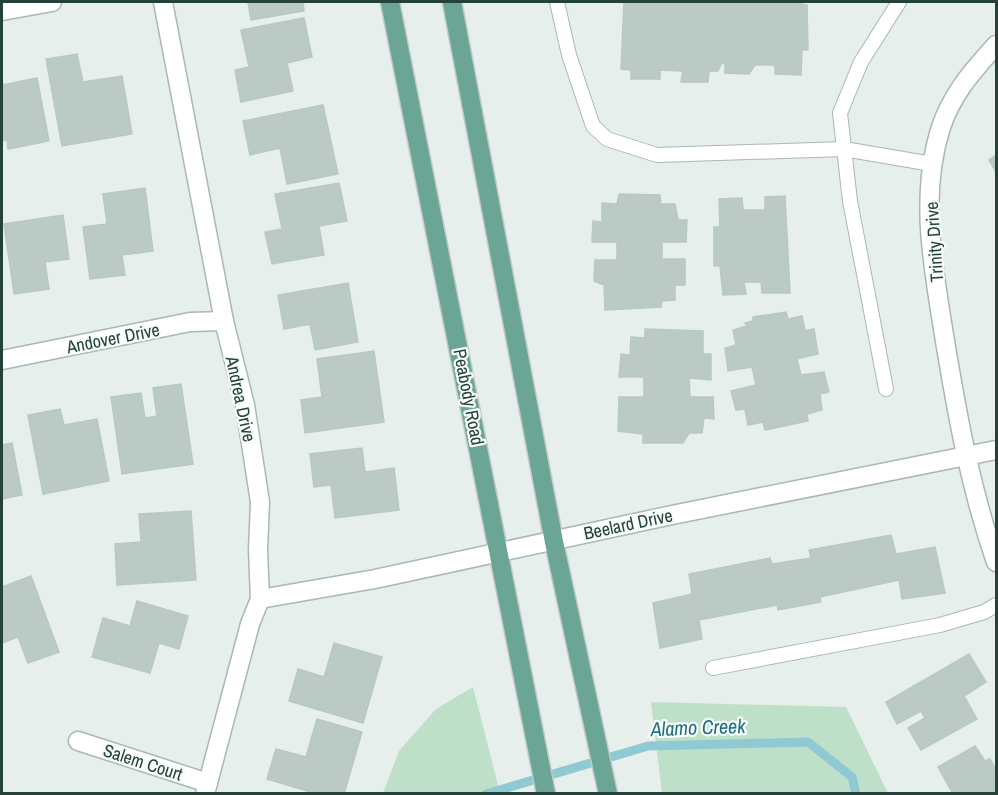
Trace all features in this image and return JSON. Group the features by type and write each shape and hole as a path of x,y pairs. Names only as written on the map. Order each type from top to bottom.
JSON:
{"main road":[{"name":"Peabody Road","path":"390,2 546,794"},
{"path":"452,2 554,542 589,696 608,794"}],"street":[{"path":"2,11 52,2"},
{"name":"Andrea Drive","path":"163,2 224,321 245,405 260,502 258,550 260,599 250,624 206,788"},
{"name":"Trinity Drive","path":"996,45 960,86 942,126 932,164 929,202 931,251 956,406 976,503 996,562"},
{"name":"Andover Drive","path":"2,360 190,322 224,321"},
{"name":"Beelard Drive","path":"260,599 375,579 661,517 996,450"},
{"name":"Salem Court","path":"78,741 206,788"}],"lane":[{"path":"557,2 569,56 593,126 606,139 657,155 844,149 932,164"},
{"path":"886,389 850,201 840,113 861,62 899,2"},
{"path":"713,668 940,625 984,612 996,604"}],"green space":[{"path":"473,687 500,793 383,793 399,751 436,709"},
{"path":"651,702 846,707 888,793 662,793"}],"building":[{"path":"248,2 303,2 304,11 251,20"},
{"path":"624,2 803,2 803,5 807,5 808,50 802,50 801,75 775,74 775,65 755,65 749,74 725,73 725,63 721,64 718,71 709,71 708,82 681,82 683,71 660,70 660,79 631,79 631,70 621,69"},
{"path":"304,18 312,57 287,63 293,91 241,102 235,70 249,67 241,30"},
{"path":"77,54 83,82 122,76 132,134 62,146 46,59"},
{"path":"37,78 49,141 8,149 7,140 2,141 2,79 3,85"},
{"path":"323,105 338,174 287,184 280,148 250,155 243,121"},
{"path":"996,155 996,172 989,160"},
{"path":"339,183 347,221 319,226 324,255 272,264 265,232 282,229 275,194"},
{"path":"145,188 153,251 122,255 125,275 90,279 83,227 107,224 103,194"},
{"path":"619,194 660,195 661,204 675,204 678,220 687,220 686,242 662,242 662,259 685,259 685,285 675,285 675,300 662,301 661,307 605,310 604,285 594,281 595,260 617,260 617,242 592,242 593,221 602,222 602,203 617,204"},
{"path":"785,196 790,293 762,293 761,282 744,282 746,294 723,295 720,266 714,266 714,227 720,227 719,199 742,198 743,210 765,210 765,197"},
{"path":"63,215 69,259 45,262 49,289 14,294 4,224"},
{"path":"348,283 358,342 315,350 310,324 284,329 278,295"},
{"path":"786,312 788,319 802,316 805,331 814,329 818,354 797,359 801,375 824,372 829,392 820,394 822,410 807,414 808,421 765,430 763,422 748,425 745,409 736,410 731,391 756,385 752,367 728,371 725,348 736,345 733,330 747,326 745,323 753,321 753,317"},
{"path":"645,329 703,331 703,354 711,354 711,380 689,378 690,397 713,397 714,419 704,418 702,433 689,433 683,443 643,443 643,434 618,431 619,397 644,397 644,377 619,377 621,354 630,355 631,337 645,338"},
{"path":"374,351 384,422 305,433 301,400 322,397 317,359"},
{"path":"181,384 193,464 122,474 111,397 141,393 145,418 157,416 153,388"},
{"path":"60,409 64,425 97,419 109,481 43,494 28,415"},
{"path":"12,443 22,495 2,499 2,445"},
{"path":"362,448 365,472 394,468 399,510 335,518 331,485 314,487 310,454"},
{"path":"191,511 196,580 117,585 115,544 141,542 139,514"},
{"path":"891,535 896,554 935,547 945,593 902,599 899,580 820,597 821,602 778,610 777,605 699,620 702,639 660,648 653,603 692,594 689,574 770,558 772,564 811,558 809,550"},
{"path":"31,576 59,652 28,663 18,637 2,643 2,587"},
{"path":"137,601 188,616 179,649 159,643 150,673 92,657 103,618 130,626"},
{"path":"334,643 382,657 363,723 289,701 298,669 324,677"},
{"path":"969,654 986,682 964,696 977,719 921,750 908,728 925,718 921,711 897,724 886,702"},
{"path":"317,719 362,732 344,794 317,794 267,779 276,749 306,757"},
{"path":"975,746 985,761 990,759 996,770 996,794 953,794 938,767"}],"waterway":[{"name":"Alamo Creek","path":"486,794 648,746 808,742 852,777 856,794"}]}
